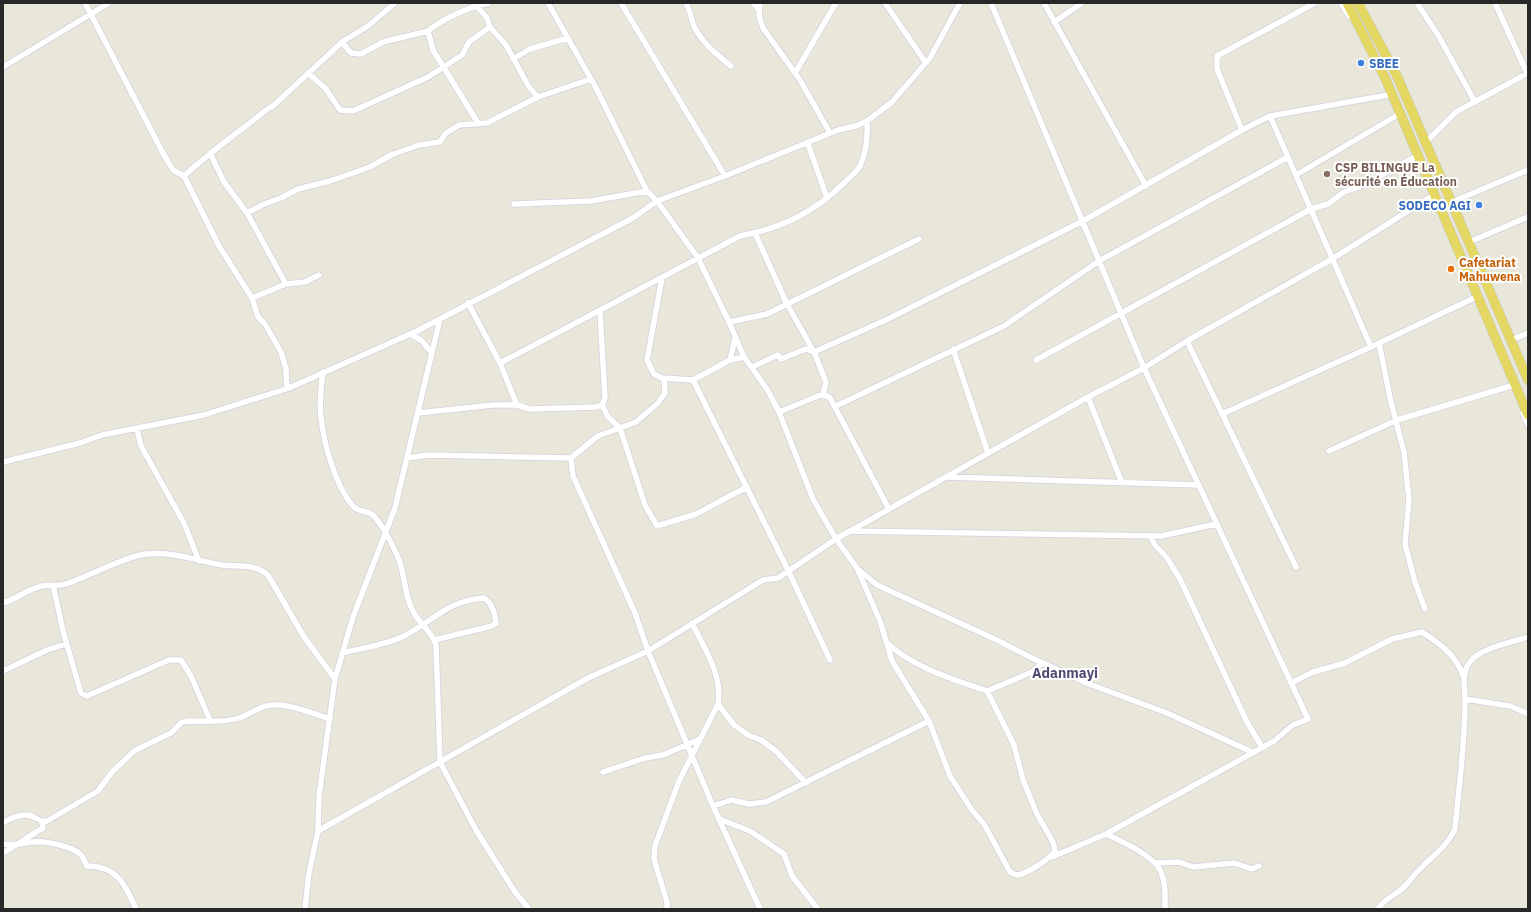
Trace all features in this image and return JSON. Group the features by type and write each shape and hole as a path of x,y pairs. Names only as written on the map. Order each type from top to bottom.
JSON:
{"highway":[{"path":"1347,3 1386,80 1528,415"},
{"path":"1358,3 1397,76 1528,380"}],"street":[{"path":"85,3 90,16 164,155 173,170 184,176 219,246 252,298 258,317 265,324 281,352 286,369 287,388"},
{"path":"3,67 90,16 109,3"},
{"path":"184,176 210,153 253,121 264,110 273,106 342,42 368,26 395,3"},
{"path":"342,42 351,53 361,54 383,42 428,31 439,22 474,5 489,3"},
{"path":"548,3 591,79 647,191 657,201 698,258 744,357 767,389 779,412 813,499 836,539 857,568 880,621 892,661 929,721 950,776 972,810 984,824 1010,872 1016,875 1023,873 1052,857 1106,834 1274,741 1293,725 1308,719 1144,368 991,3"},
{"path":"621,3 725,176"},
{"path":"686,3 692,16 693,23 707,44 731,66"},
{"path":"753,3 759,10"},
{"path":"760,3 759,10 763,28 795,74 830,133"},
{"path":"795,74 836,3"},
{"path":"885,3 926,63"},
{"path":"3,462 80,444 102,435 136,430 204,415 287,388 410,334 440,319 633,218 657,201 808,144 830,133 867,121 892,102 926,63 960,3"},
{"path":"1044,3 1146,186"},
{"path":"1054,22 1082,3"},
{"path":"1242,130 1217,69 1217,56 1315,3"},
{"path":"1341,3 1362,39 1388,94 1528,426"},
{"path":"1417,3 1438,35 1475,102"},
{"path":"1426,142 1456,112 1528,73 1494,3"},
{"path":"474,5 487,18 490,27 506,45 512,59 529,87 538,98"},
{"path":"308,73 326,89 340,110 353,111 401,88 412,86 444,68 456,57 462,54 469,42 490,27"},
{"path":"428,31 433,50 478,123"},
{"path":"512,59 530,49 568,38"},
{"path":"247,213 298,189 330,181 370,167 391,155 419,145 440,142 445,134 459,125 488,122 538,98 591,79"},
{"path":"752,367 778,356 781,359 806,349 814,352 888,319 1083,221 1242,130 1270,116 1388,94"},
{"path":"1270,116 1371,347"},
{"path":"1296,175 1396,116"},
{"path":"500,363 740,236 767,231 791,222 827,198 859,167 868,139 867,121"},
{"path":"808,144 827,198"},
{"path":"210,153 224,182 247,213 286,284"},
{"path":"836,406 1004,326 1099,261 1288,157"},
{"path":"1036,360 1311,209 1328,204 1344,192 1359,187 1415,157"},
{"path":"1452,202 1528,170"},
{"path":"514,204 591,201 647,191"},
{"path":"318,830 588,678 648,651 763,580 778,578 849,531 1088,397 1144,368 1186,342 1332,259 1432,196"},
{"path":"1469,242 1528,217"},
{"path":"755,233 788,304 814,352 826,382 823,394"},
{"path":"729,322 767,314 919,238"},
{"path":"252,298 286,284 305,282 319,275"},
{"path":"662,278 646,360 654,374 664,378 694,380 730,360 744,357"},
{"path":"1222,414 1371,347 1474,298"},
{"path":"468,303 500,363 517,405"},
{"path":"418,413 493,405 517,405 530,409 596,407 602,405 605,398 600,311"},
{"path":"305,909 309,873 318,830 319,796 335,679 353,618 395,508 440,319"},
{"path":"1511,340 1528,333"},
{"path":"410,334 421,340 431,352"},
{"path":"730,360 735,338"},
{"path":"1186,342 1296,567"},
{"path":"1379,343 1391,402 1397,420 1404,452 1409,499 1405,544 1415,582 1426,608"},
{"path":"953,349 988,453"},
{"path":"323,372 321,418 334,473 356,509 373,515 385,534 402,568 408,600 414,614 433,636 440,762 476,830 515,892 529,909"},
{"path":"408,458 429,455 571,458 598,436 636,422 658,403 665,393 664,378"},
{"path":"694,380 788,570 830,660"},
{"path":"1329,450 1397,420 1511,386"},
{"path":"823,394 830,398 836,406 889,509"},
{"path":"779,412 823,394"},
{"path":"1088,397 1122,483"},
{"path":"602,405 608,417 620,428 645,505 657,526 696,514 747,487"},
{"path":"136,430 141,446 184,523 199,560"},
{"path":"571,458 574,476 635,613 648,651 713,806 760,909"},
{"path":"947,477 1199,485"},
{"path":"849,531 1162,536 1216,524"},
{"path":"1150,536 1154,545 1167,558 1180,579 1246,722 1262,747"},
{"path":"184,558 193,548"},
{"path":"3,603 29,590 44,585 63,586 83,576 142,555 165,554 228,566 253,566 268,575 304,637 335,679"},
{"path":"857,568 878,585 1042,663 1089,684 1167,713 1252,752"},
{"path":"53,585 66,644 81,693 83,695 87,696 168,660 181,660 191,676 210,720"},
{"path":"342,653 404,636 447,608 467,600 484,598 491,604 496,619 496,623 492,626 434,640"},
{"path":"667,909 667,902 654,859 654,852 679,781 688,763 693,757 700,739 718,704 720,691 713,665 692,623"},
{"path":"1291,683 1312,672 1344,663 1392,639 1422,632 1441,645 1459,664 1464,678 1464,751 1455,829 1451,839 1403,888 1388,898 1378,909"},
{"path":"1464,678 1470,662 1477,655 1528,637"},
{"path":"887,643 896,652 938,674 987,691 1032,672 1042,663"},
{"path":"3,671 47,650 66,644"},
{"path":"987,691 1014,745 1023,780 1037,814 1053,842 1055,851 1052,857"},
{"path":"1465,699 1510,706 1528,714"},
{"path":"718,704 734,725 777,752 806,783"},
{"path":"3,823 10,818 24,815 29,815 42,822 47,821 98,790 112,772 134,752 171,733 181,723 234,719 268,706 280,705 330,719"},
{"path":"713,806 732,800 757,804 806,783 929,721"},
{"path":"603,772 645,758 662,755 700,739"},
{"path":"719,819 750,831 784,854 792,876 818,909"},
{"path":"17,846 26,837 43,828 42,822"},
{"path":"1106,834 1123,842 1156,863 1161,872 1166,888 1165,909"},
{"path":"3,853 17,846 33,842 49,842 77,851 82,855 87,866 106,869 122,882 136,909"},
{"path":"3,844 17,846"},
{"path":"1156,863 1179,862 1193,867 1234,862 1252,869 1259,866"}],"place":[{"name":"SBEE","path":"1361,63"},
{"name":"CSP BILINGUE La sécurité en Éducation","path":"1327,174"},
{"name":"SODECO AGI","path":"1479,205"},
{"name":"Cafetariat Mahuwena","path":"1451,269"}],"district":[{"name":"Adanmayi","path":"1065,673"}]}
